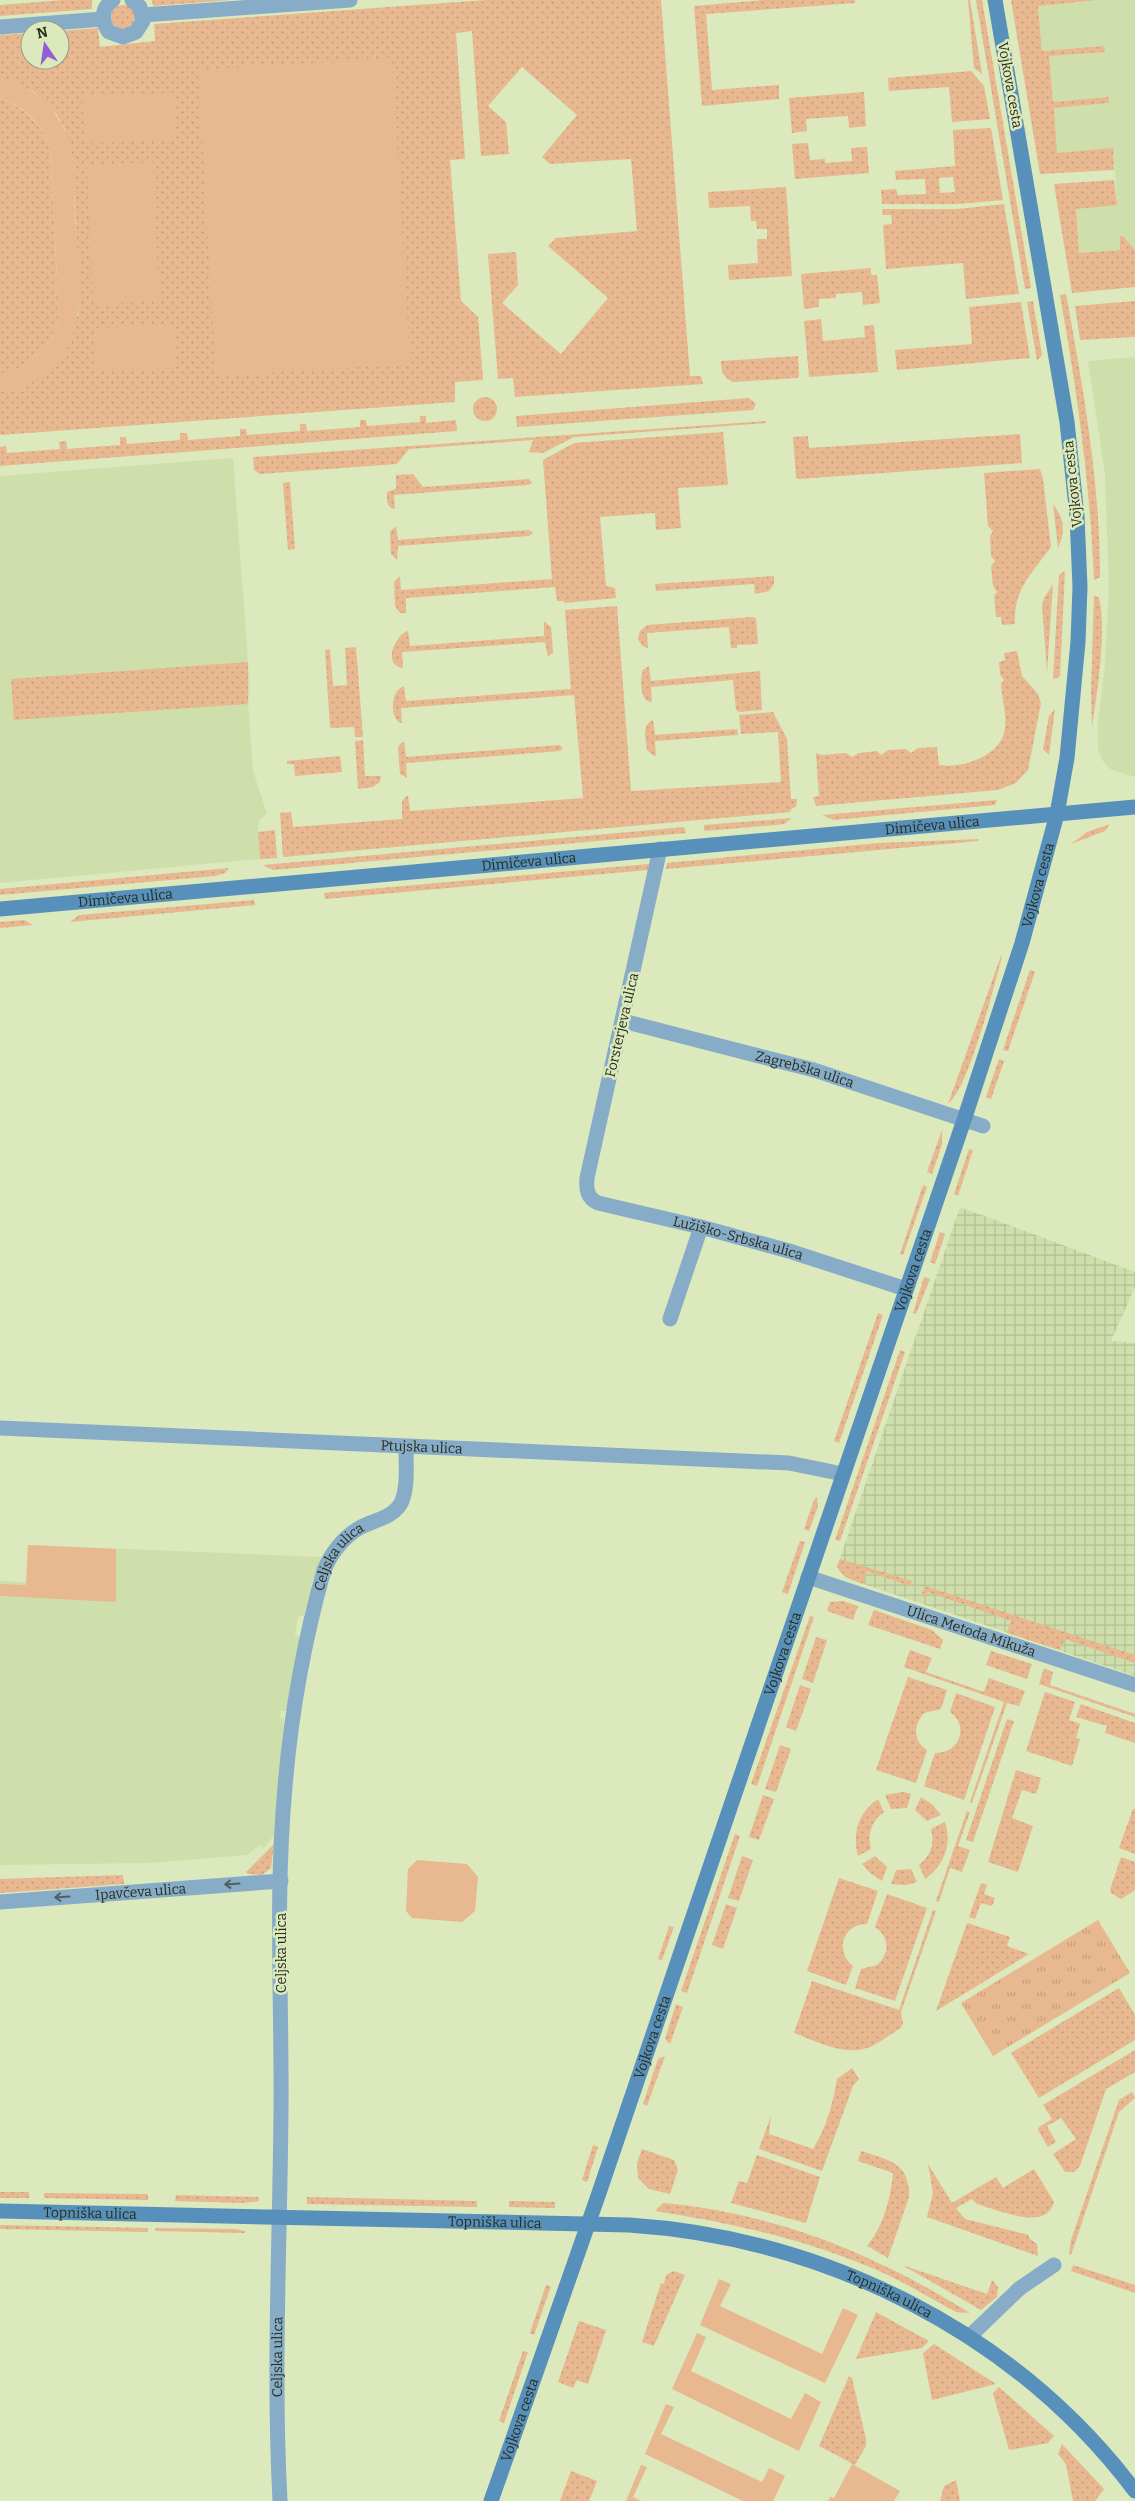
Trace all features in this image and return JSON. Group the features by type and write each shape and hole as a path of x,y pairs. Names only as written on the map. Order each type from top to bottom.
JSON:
{"street":[{"path":"113,0 105,7 103,19 109,32 123,37 136,32 143,21 140,7 132,0"},
{"path":"143,15 350,0"},
{"name":"Vojkova cesta","path":"491,2501 964,1120 1022,942 1057,814 1067,758 1078,642 1080,587 1077,516 1059,367 995,0"},
{"path":"0,27 103,19"},
{"name":"Dimičeva ulica","path":"0,908 1135,807"},
{"name":"Forsterjeva ulica","path":"587,1178 660,849"},
{"name":"Zagrebška ulica","path":"623,1021 814,1070 983,1126"},
{"name":"Lužiško-Srbska ulica","path":"587,1178 586,1187 589,1196 598,1203 701,1226 790,1251 906,1289"},
{"path":"670,1319 701,1226"},
{"name":"Ptujska ulica","path":"0,1428 788,1464 843,1474"},
{"name":"Celjska ulica","path":"280,2501 276,2423 280,2217 281,1841 288,1750 300,1674 324,1570 329,1559 344,1539 361,1527 391,1514 399,1507 404,1496 406,1448"},
{"name":"Ulica Metoda Mikuža","path":"808,1577 1135,1684"},
{"name":"Ipavčeva ulica","path":"0,1902 281,1881"},
{"name":"Topniška ulica","path":"0,2211 629,2225 696,2232 799,2256 880,2288 925,2310 969,2337 1017,2371 1059,2408 1103,2453 1135,2491"},
{"path":"969,2337 1020,2288 1054,2265"}],"shaded area":[{"path":"1098,0 1135,0 1135,250 1123,236 1120,236 1121,250 1079,253 1076,208 1117,204 1113,149 1057,153 1054,108 1108,103 1108,97 1053,102 1049,56 1104,52 1104,46 1042,51 1038,6"},
{"path":"1135,357 1135,777 1110,769 1103,761 1098,750 1098,723 1105,664 1109,586 1105,474 1088,361"},
{"path":"233,458 250,689 248,704 253,771 267,814 260,819 258,825 260,859 0,883 0,476"},
{"path":"960,1207 1135,1272 1135,1287 1111,1341 1135,1343 1135,1676 846,1578 837,1567"},
{"path":"28,1545 322,1557 313,1579 304,1615 298,1617 295,1635 300,1636 286,1711 281,1711 280,1717 284,1719 274,1835 263,1849 260,1845 247,1855 149,1863 0,1865 0,1581 26,1582"}],"green space":[{"path":"63,0 92,0 92,9 0,16 0,5"},
{"path":"152,0 232,0 153,6"},
{"path":"486,0 661,0 690,376 701,376 703,384 515,397 513,378 498,379 488,254 516,252 518,285 502,303 561,354 608,298 548,246 556,238 637,231 631,159 550,164 542,157 577,115 522,67 488,106 506,122 509,154 481,156 472,31 456,33 465,159 450,160 461,301 478,317 483,380 455,382 455,402 0,435 0,392 19,388 78,316 79,300 73,161 65,129 57,115 34,92 20,85 0,79 0,35 20,34 20,70 70,70 70,30 98,28 100,47 155,41 154,24"},
{"path":"765,0 855,0 855,3 706,14 712,90 779,85 779,99 702,106 694,6"},
{"path":"968,0 970,0 982,74 974,68"},
{"path":"976,0 982,0 1031,288 1025,289"},
{"path":"1011,0 1098,0 1038,6 1042,51 1104,46 1105,52 1049,56 1053,102 1108,97 1109,103 1054,108 1057,153 1113,148 1114,170 1040,174"},
{"path":"123,5 131,9 135,17 131,25 123,29 115,25 111,17 115,9"},
{"path":"392,58 410,364 216,376 198,70"},
{"path":"971,71 984,86 990,119 952,122 949,87 889,91 888,78"},
{"path":"0,79 20,85 38,96 59,119 68,138 74,172 79,303 76,324 69,343 58,361 42,376 32,382 17,389 0,392 0,374 21,367 39,354 52,337 59,316 50,147 31,116 17,106 0,98"},
{"path":"864,92 866,126 849,128 848,116 806,119 807,131 792,133 789,98"},
{"path":"174,93 175,140 85,143 82,95"},
{"path":"0,98 17,106 31,117 50,147 59,316 52,337 39,354 21,367 0,374"},
{"path":"991,128 1003,200 958,204 882,204 881,190 896,189 898,195 926,194 925,179 896,180 895,171 955,166 953,130","holes":["953,177 955,192 940,193 939,178"]},
{"path":"808,143 810,160 825,159 825,163 852,161 851,148 867,147 869,173 795,179 792,144"},
{"path":"153,162 159,301 93,304 87,165"},
{"path":"1114,180 1117,205 1076,209 1079,253 1120,250 1120,236 1123,236 1135,250 1135,287 1072,293 1054,184"},
{"path":"786,187 792,276 729,280 728,265 758,263 757,239 767,239 767,229 757,229 756,221 751,221 750,206 709,208 708,192"},
{"path":"1004,204 1019,294 966,299 963,263 886,269 883,225 892,224 891,215 883,215 882,209 958,209"},
{"path":"871,268 871,275 877,275 880,303 863,305 862,292 836,294 836,298 819,299 819,307 804,309 801,274"},
{"path":"1066,294 1094,470 1100,577 1094,580 1082,437 1060,295"},
{"path":"1033,301 1042,355 1037,361 1027,302"},
{"path":"1135,301 1135,337 1080,340 1075,306"},
{"path":"1021,302 1030,358 897,370 895,350 972,344 969,307"},
{"path":"821,319 823,341 865,337 864,326 874,325 878,372 809,377 804,321"},
{"path":"173,325 174,368 96,371 95,328"},
{"path":"798,356 799,376 797,378 733,382 723,374 721,368 721,361"},
{"path":"485,397 493,401 497,409 493,417 485,421 477,417 473,409 477,401"},
{"path":"749,398 756,404 753,410 517,427 516,416"},
{"path":"420,416 426,416 426,423 456,420 457,431 0,466 0,447 6,446 7,453 60,449 59,442 66,441 67,449 120,445 120,437 126,437 127,444 180,440 180,433 187,433 188,440 240,436 240,429 246,429 247,435 300,431 300,424 306,424 307,431 360,427 360,420 366,420 367,426 420,422"},
{"path":"766,421 766,423 574,437 543,453 529,452 533,440 409,449 397,464 260,474 254,470 253,457"},
{"path":"723,432 728,485 678,488 681,528 656,530 655,513 600,517 606,586 615,588 616,598 565,603 564,601 557,601 555,587 406,598 406,613 400,613 395,606 394,582 400,576 401,590 552,579 543,460 574,443"},
{"path":"1020,434 1022,463 799,479 796,477 793,437 808,436 809,448"},
{"path":"1040,469 1043,479 1051,547 1025,582 1017,601 1015,624 1002,625 1001,617 996,617 994,596 997,592 993,586 991,566 995,561 991,556 990,536 993,531 988,526 984,473"},
{"path":"413,474 423,487 529,479 532,483 528,485 394,495 395,509 390,507 387,492 396,489 396,475"},
{"path":"290,482 295,549 288,550 283,483"},
{"path":"1053,504 1060,514 1063,525 1061,542 1058,548"},
{"path":"396,526 398,540 529,530 533,533 529,536 398,546 397,560 391,554 390,532"},
{"path":"1065,571 1060,676 1055,679 1053,678 1059,575"},
{"path":"774,576 774,584 769,591 755,594 754,584 656,591 655,584"},
{"path":"1053,584 1047,672 1042,606 1044,598"},
{"path":"1094,595 1099,598 1102,644 1092,727 1091,692"},
{"path":"617,606 631,791 781,782 778,732 741,734 739,715 773,712 787,739 791,799 797,799 796,807 792,808 790,812 283,857 280,813 291,812 293,827 402,819 402,802 406,796 408,796 410,811 583,798 574,695 401,708 402,723 396,720 393,703 396,692 404,686 406,701 571,689 565,610"},
{"path":"756,618 758,644 737,645 737,648 731,648 729,627 647,633 648,648 642,646 638,639 640,631 647,625"},
{"path":"544,621 551,627 553,652 548,657 545,642 402,652 403,668 393,662 392,656 395,644 408,631 410,646 544,636"},
{"path":"356,647 363,737 355,737 354,727 330,728 325,650 330,649 333,686 347,685 345,648"},
{"path":"1017,651 1022,676 1038,694 1041,703 1028,770 1016,783 998,790 816,806 813,797 819,796 816,753 822,755 846,753 852,757 859,753 877,751 881,755 888,750 906,749 911,753 918,748 937,747 939,765 948,766 977,760 994,749 1004,733 1005,727 1001,684 1004,680 1000,674 999,662 1005,660 1004,653"},
{"path":"248,662 248,704 14,720 11,679"},
{"path":"649,666 651,681 760,671 762,710 739,712 736,710 733,680 651,687 652,702 647,701 643,694 641,678 643,670"},
{"path":"1055,709 1049,755 1043,749 1049,716"},
{"path":"653,720 655,735 737,729 738,735 655,741 656,756 654,756 647,750 645,733 647,725"},
{"path":"363,740 365,776 381,776 380,782 373,787 358,789 355,741"},
{"path":"404,742 406,757 559,745 563,748 560,751 406,763 407,778 400,774 398,748"},
{"path":"340,756 342,772 295,776 294,764 287,764 287,761"},
{"path":"997,800 995,805 834,820 822,815"},
{"path":"792,818 784,824 704,831 704,825"},
{"path":"1110,824 1105,831 1071,844 1087,832"},
{"path":"684,827 686,833 273,870 263,865"},
{"path":"275,830 277,858 260,859 258,832"},
{"path":"979,839 978,841 666,869 667,863 879,843"},
{"path":"649,864 648,870 325,899 324,893"},
{"path":"229,868 225,873 215,876 0,895 0,889"},
{"path":"254,900 255,905 70,922 79,915"},
{"path":"24,920 33,925 0,928 0,922"},
{"path":"1001,956 987,1013 972,1058 956,1094 948,1104"},
{"path":"1030,970 1035,972 1008,1051 1003,1050"},
{"path":"999,1059 1004,1061 991,1099 986,1097"},
{"path":"942,1130 942,1144 932,1174 927,1172"},
{"path":"969,1149 973,1150 958,1196 954,1194"},
{"path":"923,1185 927,1187 903,1255 900,1254"},
{"path":"940,1232 945,1234 935,1264 930,1262"},
{"path":"924,1277 930,1279 916,1314 913,1313"},
{"path":"878,1313 883,1315 839,1443 834,1441"},
{"path":"900,1350 905,1352 840,1541 835,1540"},
{"path":"817,1497 818,1506 809,1531 804,1529 814,1500"},
{"path":"800,1541 805,1542 788,1594 782,1592"},
{"path":"28,1545 116,1549 116,1602 0,1596 0,1584 26,1585"},
{"path":"840,1559 912,1581 910,1586 867,1571 863,1584 848,1578 839,1570 837,1567"},
{"path":"925,1586 1135,1655 1135,1663 1065,1639 1060,1650 1007,1633 1011,1621 928,1592 925,1599 922,1593"},
{"path":"843,1601 858,1606 853,1620 827,1611 830,1602"},
{"path":"874,1610 932,1630 943,1640 940,1649 868,1625"},
{"path":"810,1616 814,1617 757,1786 751,1784"},
{"path":"816,1637 827,1640 813,1683 802,1679"},
{"path":"910,1650 932,1658 926,1672 984,1692 989,1678 1025,1691 1019,1706 1007,1703 972,1803 970,1802 1004,1702 904,1667"},
{"path":"991,1651 1032,1664 1027,1679 986,1665"},
{"path":"1044,1668 1053,1672 1050,1685 1135,1714 1135,1717 1039,1684"},
{"path":"908,1677 947,1690 941,1709 924,1713 916,1728 919,1742 927,1750 916,1783 876,1770"},
{"path":"800,1685 811,1689 796,1731 786,1727"},
{"path":"1045,1692 1075,1702 1069,1720 1080,1724 1076,1738 1080,1739 1072,1766 1026,1751"},
{"path":"956,1693 995,1707 964,1800 924,1786 935,1753 950,1749 959,1738 959,1724 950,1712"},
{"path":"1081,1704 1135,1723 1135,1743 1105,1733 1107,1726 1076,1717"},
{"path":"1007,1719 1014,1721 973,1842 966,1840"},
{"path":"780,1745 791,1749 776,1792 765,1789"},
{"path":"1016,1770 1041,1778 1036,1794 1022,1790 1012,1818 1033,1826 1018,1872 988,1862"},
{"path":"903,1792 911,1794 907,1808 891,1809 885,1795"},
{"path":"763,1795 774,1799 759,1840 749,1837"},
{"path":"921,1797 933,1805 941,1815 927,1821 915,1810"},
{"path":"878,1799 884,1812 871,1829 871,1849 858,1856 856,1832 858,1824 861,1817"},
{"path":"1133,1809 1135,1809 1135,1854 1119,1848"},
{"path":"967,1811 970,1812 958,1846 970,1850 962,1872 950,1868 939,1902 936,1901"},
{"path":"945,1822 948,1838 945,1854 938,1867 925,1879 919,1865 931,1849 931,1829"},
{"path":"735,1834 740,1836 687,1993 681,1991"},
{"path":"274,1844 271,1868 262,1875 248,1874 246,1872"},
{"path":"742,1856 753,1860 739,1901 728,1898"},
{"path":"875,1856 887,1867 882,1881 870,1873 862,1864"},
{"path":"1121,1857 1135,1862 1135,1890 1121,1899 1111,1893 1110,1890"},
{"path":"417,1860 467,1864 478,1877 475,1911 462,1922 412,1918 406,1911 408,1869"},
{"path":"911,1869 917,1882 906,1885 891,1884 896,1870"},
{"path":"123,1875 124,1884 0,1893 0,1879"},
{"path":"839,1878 878,1891 867,1924 852,1928 844,1939 844,1953 847,1960 853,1966 846,1985 807,1971"},
{"path":"981,1883 987,1885 984,1894 995,1898 992,1906 981,1903 975,1919 969,1917"},
{"path":"887,1894 927,1908 895,2001 855,1988 861,1969 877,1965 886,1951 886,1941 875,1927"},
{"path":"726,1904 737,1908 723,1949 712,1945"},
{"path":"933,1910 936,1911 901,2012 903,2023 901,2028 876,2044 858,2050 839,2049 794,2033 812,1981 899,2010"},
{"path":"1098,1920 1130,1973 993,2056 961,2003"},
{"path":"967,1923 1010,1937 1007,1946 1029,1954 936,2011"},
{"path":"669,1926 674,1927 662,1960 658,1959"},
{"path":"1119,1988 1135,2015 1135,2040 1039,2098 1011,2053"},
{"path":"676,2004 683,2007 670,2044 665,2039"},
{"path":"1135,2050 1135,2072 1106,2089 1080,2166 1074,2172 1065,2172 1053,2154 1076,2139 1061,2118 1047,2126 1056,2142 1048,2147 1038,2130 1039,2127 1052,2119 1043,2105"},
{"path":"665,2056 647,2106 643,2104 658,2059"},
{"path":"852,2068 859,2079 853,2086 822,2171 759,2149 771,2116 769,2134 813,2149 822,2133 828,2116 837,2079"},
{"path":"1132,2092 1135,2098 1119,2112 1071,2255 1069,2254 1071,2240 1119,2100"},
{"path":"593,2145 598,2147 587,2182 582,2180"},
{"path":"642,2149 674,2160 678,2170 670,2194 649,2189 638,2178 637,2163"},
{"path":"861,2151 896,2164 906,2176 909,2197 888,2258 867,2246 882,2221 893,2173 858,2161"},
{"path":"757,2155 820,2177 806,2223 731,2203 739,2181 747,2183"},
{"path":"928,2164 952,2203 996,2177 1003,2188 1034,2169 1054,2202 1050,2211 1042,2216 1032,2217 1009,2214 977,2204 972,2199 956,2208 965,2219 1029,2235 1029,2238 1037,2244 1038,2256 927,2217 933,2193"},
{"path":"0,2192 29,2192 29,2198 0,2198"},
{"path":"44,2193 148,2194 148,2200 44,2198"},
{"path":"176,2195 258,2197 259,2201 243,2203 175,2201"},
{"path":"307,2197 477,2201 477,2207 307,2204"},
{"path":"509,2201 555,2202 555,2208 509,2207"},
{"path":"663,2203 705,2208 745,2216 823,2240 898,2272 970,2313 956,2312 883,2273 819,2248 738,2226 655,2211"},
{"path":"0,2225 148,2228 148,2232 0,2229"},
{"path":"155,2228 235,2229 245,2231 245,2233 155,2231"},
{"path":"902,2265 987,2294 992,2280 998,2287 997,2297 981,2310"},
{"path":"1073,2265 1135,2285 1135,2293 1071,2271"},
{"path":"674,2271 685,2275 654,2346 642,2342 661,2283 664,2284 666,2275"},
{"path":"719,2279 731,2284 720,2306 822,2354 843,2308 858,2315 825,2383 700,2325"},
{"path":"546,2285 551,2286 534,2335 530,2333"},
{"path":"876,2312 929,2341 922,2348 856,2359"},
{"path":"579,2321 606,2330 588,2384 577,2380 573,2388 558,2382"},
{"path":"697,2333 706,2337 691,2371 791,2419 805,2393 821,2402 799,2451 672,2389"},
{"path":"934,2344 996,2384 932,2400 923,2353"},
{"path":"523,2351 528,2352 504,2423 499,2421"},
{"path":"849,2376 852,2378 866,2439 866,2446 855,2465 819,2446"},
{"path":"999,2387 1054,2436 1048,2443 1009,2450 993,2393"},
{"path":"666,2404 674,2407 661,2434 762,2482 769,2468 785,2476 773,2501 743,2501 645,2454"},
{"path":"1062,2444 1104,2489 1095,2501 1073,2501 1066,2464 1058,2454"},
{"path":"852,2464 900,2491 894,2501 828,2501 830,2497 834,2498"},
{"path":"641,2465 647,2467 633,2497 641,2501 626,2501"},
{"path":"571,2471 597,2481 589,2501 560,2501"},
{"path":"956,2480 960,2501 940,2501 944,2486"}]}
